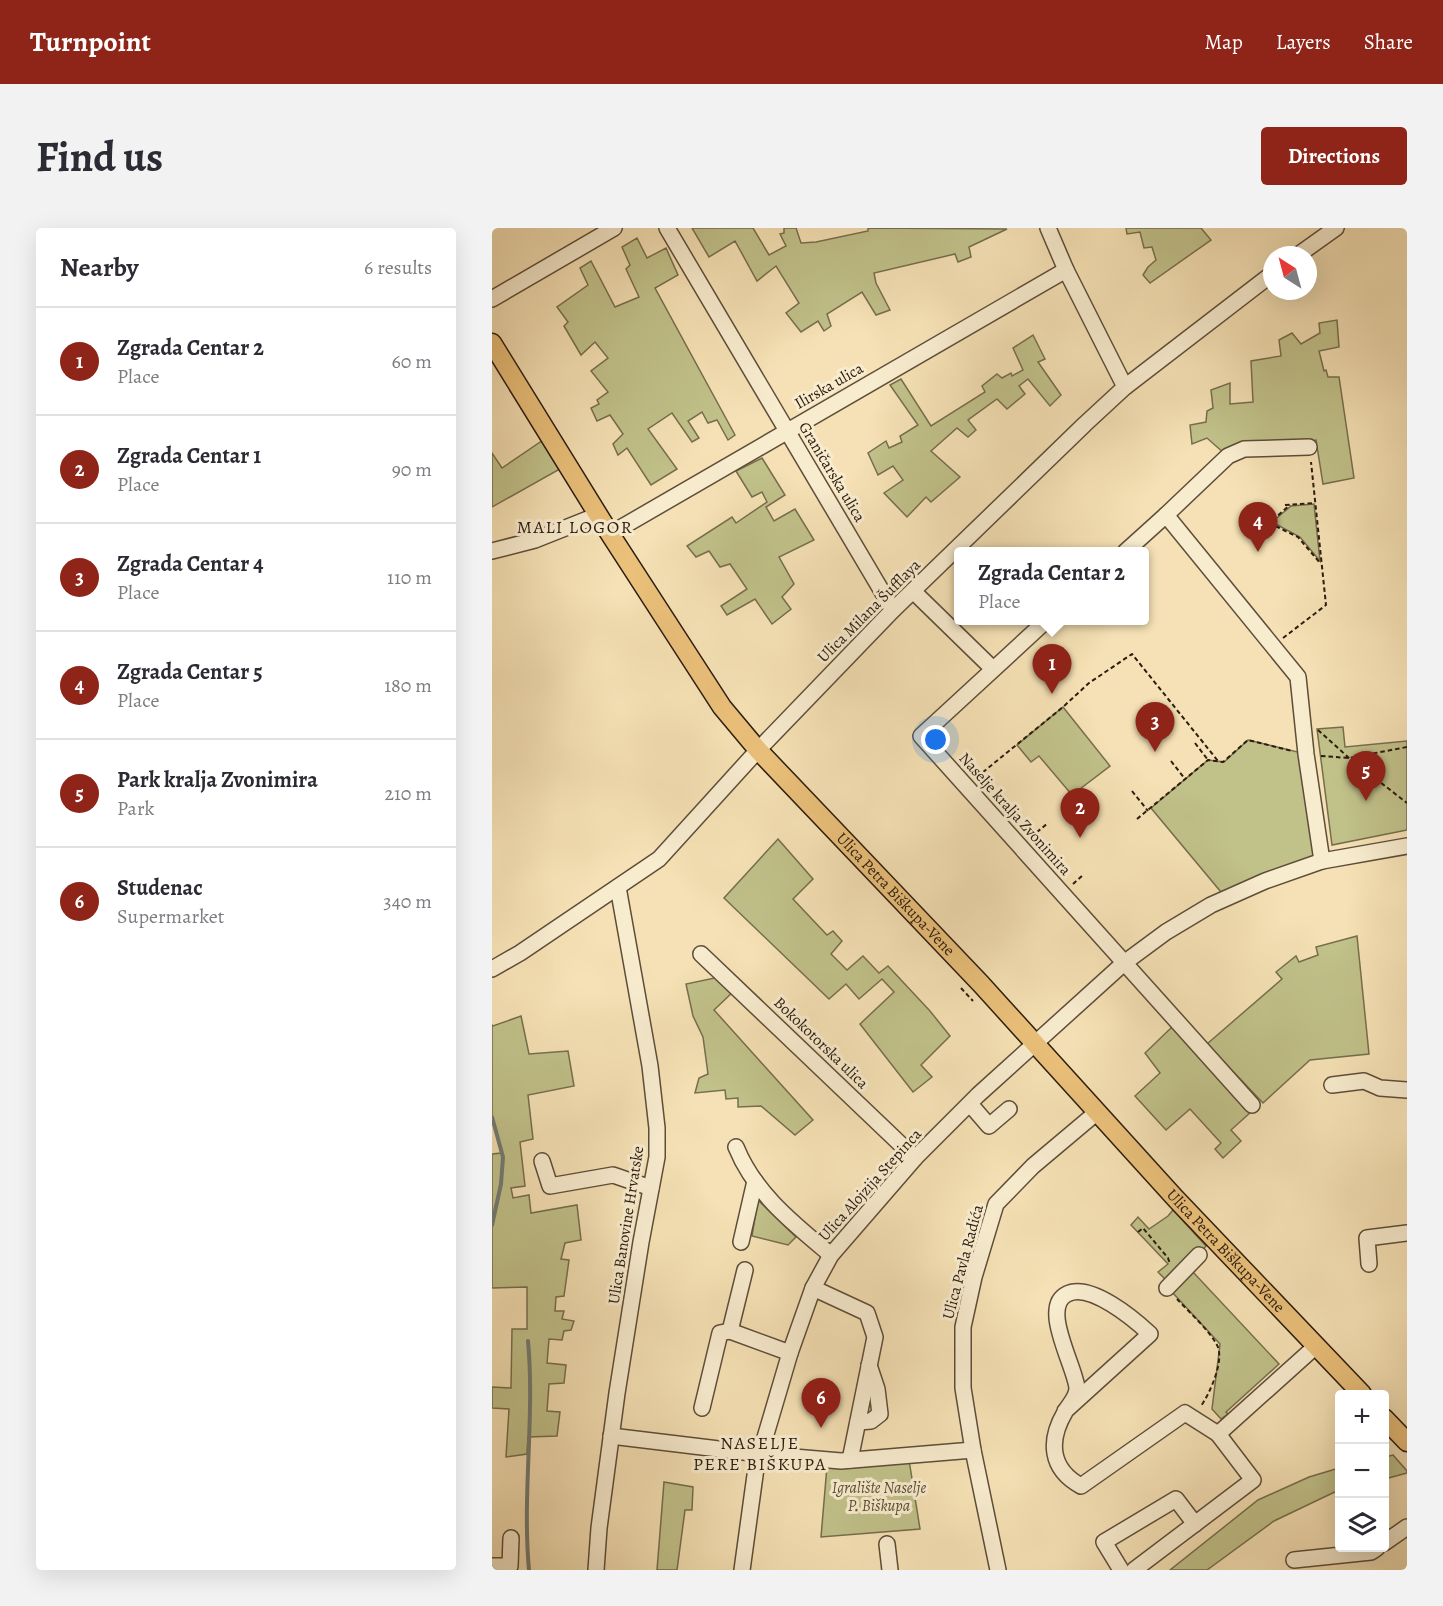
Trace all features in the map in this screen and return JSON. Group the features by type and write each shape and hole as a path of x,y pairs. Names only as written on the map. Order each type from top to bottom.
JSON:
{"main road":[{"name":"Ulica Petra Biškupa-Vene","path":"492,344 610,534 722,706 758,750 981,984 1096,1113 1357,1390"},
{"path":"1389,1423 1407,1442"}],"street":[{"path":"492,299 614,228"},
{"name":"Graničarska ulica","path":"667,228 893,610"},
{"path":"1048,228 1066,270 1125,387"},
{"path":"1311,246 1336,228"},
{"name":"Ilirska ulica","path":"610,534 1066,270"},
{"name":"Ulica Milana Šufflaya","path":"959,547 1125,387 1263,281"},
{"path":"1131,547 1228,456 1244,449 1309,447"},
{"path":"492,551 535,540 598,515"},
{"path":"1166,515 1298,677 1306,754 1322,861"},
{"name":"Ulica Milana Šufflaya","path":"492,969 520,953 659,859 758,750 893,610 954,552"},
{"path":"913,591 993,669"},
{"name":"Naselje kralja Zvonimira","path":"1042,625 921,736 1124,963"},
{"name":"Ulica Alojzija Stepinca","path":"742,1570 756,1468 789,1353 813,1288 831,1255 915,1158 970,1104 1124,963 1166,932 1211,905 1265,881 1322,861 1407,846"},
{"name":"Ulica Banovine Hrvatske","path":"596,1570 598,1528 611,1436 641,1242 657,1157 653,1089 618,887"},
{"name":"Bokokotorska ulica","path":"701,954 915,1158"},
{"path":"1124,963 1252,1105"},
{"path":"1332,1085 1364,1081 1380,1088 1407,1090"},
{"path":"970,1104 989,1126 1009,1109"},
{"name":"Ulica Pavla Radića","path":"998,1570 973,1450 963,1388 963,1327 974,1277 996,1204 1033,1166 1096,1113"},
{"path":"736,1147 742,1162 775,1206 831,1255"},
{"path":"542,1161 550,1185 613,1175 651,1188"},
{"path":"741,1242 755,1181"},
{"path":"1369,1264 1367,1238 1407,1233"},
{"path":"1171,1285 1199,1255"},
{"path":"730,1331 746,1270"},
{"path":"813,1288 867,1312 875,1337 850,1460"},
{"path":"1065,1411 1150,1334 1126,1312 1103,1299 1079,1291 1070,1292 1061,1297 1056,1309 1077,1390 1073,1401 1065,1411 1054,1437 1054,1456 1071,1480 1081,1486 1185,1413 1218,1434 1253,1480 1134,1570"},
{"path":"702,1408 720,1333 730,1331 789,1353"},
{"path":"1218,1434 1316,1346"},
{"path":"858,1422 871,1421 880,1414 877,1389 869,1365"},
{"path":"611,1436 760,1454 850,1460 973,1450"},
{"path":"1121,1570 1104,1542 1176,1499 1195,1524"},
{"path":"1389,1540 1407,1527"},
{"path":"492,1566 510,1566 511,1538"},
{"path":"887,1544 890,1570"},
{"path":"1294,1560 1371,1552"}],"path":[{"path":"1272,645 1326,605 1309,447"},
{"path":"1286,505 1315,503"},
{"path":"1259,526 1269,523 1290,505"},
{"path":"1269,523 1298,537 1322,565"},
{"path":"965,786 1063,707 1089,683 1132,654 1218,761"},
{"path":"1303,715 1349,758 1407,803"},
{"path":"1137,819 1208,760 1223,762 1248,740 1306,754 1349,758 1407,747"},
{"path":"1195,743 1208,760"},
{"path":"1171,761 1185,779"},
{"path":"1132,791 1148,811"},
{"path":"1019,846 1048,824"},
{"path":"1138,1232 1143,1227 1168,1258 1171,1285 1218,1347 1219,1358 1215,1377 1205,1400 1192,1418"}],"green space":[{"path":"692,228 753,228 769,255 786,246 780,234 784,233 784,228 796,228 801,243 868,231 868,228 1007,229 969,247 971,257 958,262 955,254 874,273 876,283 890,310 876,315 862,292 827,314 831,326 824,331 818,321 801,332 786,313 799,303 776,266 757,281 735,241 709,257"},
{"path":"1126,228 1201,228 1211,240 1150,283 1143,275 1156,260 1152,247 1144,248 1140,232 1127,234"},
{"path":"637,238 647,258 666,248 678,275 655,288 735,435 728,440 717,420 708,423 702,412 688,421 699,438 692,442 672,413 648,429 677,469 651,485 627,448 618,455 613,444 623,434 610,415 597,421 591,408 599,404 597,400 608,392 591,371 608,358 595,342 581,355 564,326 568,322 557,307 588,285 580,268 591,261 615,307 639,297 626,269 630,265 622,247"},
{"path":"1337,320 1339,347 1319,351 1324,371 1326,370 1328,377 1339,377 1354,478 1323,484 1316,440 1225,454 1207,438 1192,444 1190,425 1206,422 1207,411 1213,408 1211,390 1230,383 1230,404 1253,402 1251,361 1281,356 1279,340 1292,333 1301,344 1320,333 1319,323"},
{"path":"1033,335 1045,359 1038,362 1061,395 1050,406 1028,379 1019,386 1025,394 1007,409 997,399 968,420 976,430 968,437 957,428 931,451 960,477 931,502 926,497 907,517 884,493 903,480 893,466 878,475 868,453 886,441 889,448 902,442 900,436 918,425 890,385 901,379 931,426 985,392 982,386 997,374 1002,378 1023,370 1013,348"},
{"path":"549,436 567,465 492,507 492,453 502,468"},
{"path":"762,458 785,495 766,507 774,521 795,509 814,540 779,557 794,584 782,597 791,609 772,624 755,599 727,615 721,606 747,589 730,564 720,567 709,551 696,557 687,546 732,517 736,523 767,502 762,492 752,497 736,471"},
{"path":"1314,504 1320,561 1300,537 1272,522 1291,506"},
{"path":"1063,707 1110,766 1072,795 1039,756 1031,762 1017,745"},
{"path":"1343,727 1345,747 1407,741 1407,830 1332,845 1317,729"},
{"path":"1248,740 1306,754 1322,861 1226,898 1151,808 1208,760 1224,762"},
{"path":"778,839 813,879 793,899 827,935 833,931 842,941 831,954 847,970 863,956 879,973 888,966 950,1036 921,1065 932,1077 913,1092 860,1024 894,992 882,979 859,999 846,984 829,999 724,898"},
{"path":"1357,936 1369,1054 1310,1060 1263,1103 1207,1044 1282,979 1276,972 1296,956 1299,962 1318,955 1316,947"},
{"path":"724,976 737,988 714,1010 813,1120 795,1135 761,1106 738,1107 738,1098 726,1099 725,1090 695,1093 699,1078 708,1074 703,1037 693,1016 686,984"},
{"path":"521,1016 529,1054 568,1051 574,1086 528,1095 533,1139 520,1142 525,1186 511,1188 513,1198 529,1195 531,1213 577,1205 581,1240 565,1243 561,1259 569,1260 564,1296 556,1297 555,1311 564,1311 562,1319 574,1321 571,1330 564,1331 562,1340 549,1339 547,1363 566,1365 564,1383 549,1384 547,1411 560,1412 557,1436 528,1437 527,1454 506,1457 509,1409 492,1408 492,1387 511,1388 512,1329 527,1329 527,1287 492,1288 492,1154 501,1153 492,1117 492,1025"},
{"path":"1172,1027 1251,1112 1231,1130 1241,1141 1223,1158 1215,1149 1221,1143 1190,1109 1166,1130 1135,1096 1160,1073 1145,1053"},
{"path":"758,1200 796,1237 788,1245 752,1236"},
{"path":"1173,1210 1206,1246 1171,1285 1158,1272 1168,1264 1131,1225 1138,1217 1149,1229"},
{"path":"1192,1271 1279,1364 1221,1419 1212,1409 1220,1344 1172,1292"},
{"path":"1393,1455 1407,1473 1389,1478 1389,1456"},
{"name":"Igralište Naselje P. Biškupa","path":"909,1460 920,1529 821,1537 827,1466"},
{"path":"1335,1469 1335,1492 1274,1521 1207,1570 1170,1570 1258,1500 1309,1477"},
{"path":"664,1482 693,1487 692,1510 685,1510 677,1570 657,1570"}],"waterway":[{"path":"492,1117 503,1157 501,1184 492,1225"},
{"path":"528,1341 530,1370 527,1513 529,1570"}],"place":[{"name":"Zgrada Centar 5","path":"1258,552"},
{"name":"Zgrada Centar 2","path":"1052,694"},
{"name":"Zgrada Centar 4","path":"1155,752"},
{"name":"Park kralja Zvonimira","path":"1366,801"},
{"name":"Zgrada Centar 1","path":"1080,838"},
{"name":"Studenac","path":"821,1428"}],"district":[{"name":"MALI LOGOR","path":"575,527"},
{"name":"NASELJE PERE BIŠKUPA","path":"760,1453"}]}
